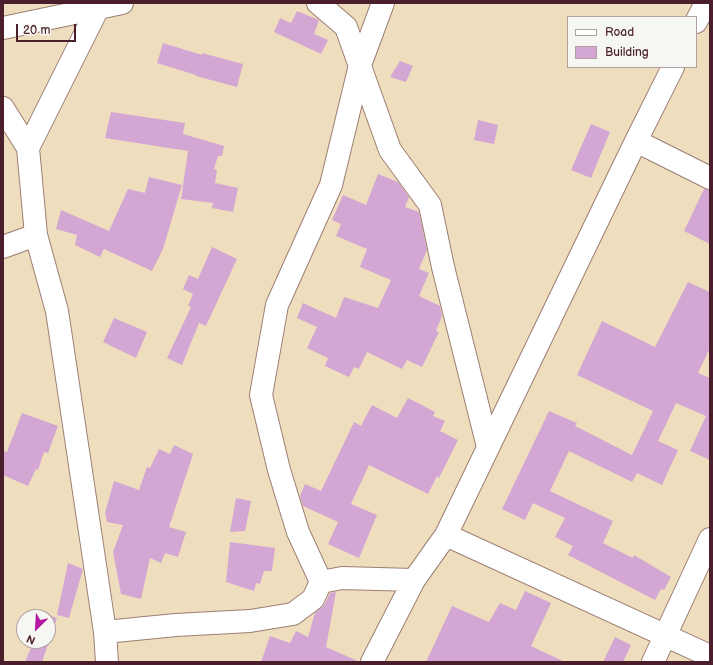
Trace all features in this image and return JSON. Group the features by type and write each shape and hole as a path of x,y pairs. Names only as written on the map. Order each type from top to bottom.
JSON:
{"street":[{"path":"3,28 99,6 122,3"},
{"path":"318,3 346,27 390,150 430,205 443,267 488,447"},
{"path":"105,632 176,625 250,621 293,614 313,599 321,582 298,532 279,470 261,395 277,305 331,185 360,65 383,3"},
{"path":"697,20 706,3"},
{"path":"28,148 99,6"},
{"path":"372,662 414,580 446,535 672,68"},
{"path":"3,108 28,148 36,235 57,311 105,632 107,662"},
{"path":"636,141 710,178"},
{"path":"3,247 36,235"},
{"path":"446,535 666,634 710,656"},
{"path":"653,662 710,539"},
{"path":"321,582 342,578 414,580"}],"building":[{"path":"297,11 319,20 314,34 328,40 321,54 274,32 280,18 291,23"},
{"path":"163,43 202,55 202,53 243,64 237,87 196,76 157,63"},
{"path":"400,61 413,66 406,82 390,77"},
{"path":"111,112 185,123 183,134 224,146 222,156 218,156 214,169 217,170 215,183 238,188 233,212 212,208 213,203 181,199 188,151 105,138"},
{"path":"478,120 498,125 494,144 474,140"},
{"path":"591,124 610,132 591,178 571,170"},
{"path":"378,174 398,182 409,197 405,207 419,212 427,250 419,269 429,273 419,296 440,306 442,316 436,331 439,332 422,367 407,360 402,369 367,352 359,369 354,367 349,377 325,366 328,358 307,348 317,327 297,318 303,303 336,318 344,297 378,308 391,280 360,267 367,249 336,236 341,224 332,220 343,195 366,205"},
{"path":"149,177 182,185 163,249 152,271 104,249 100,257 75,245 77,235 56,229 61,210 109,231 128,189 145,193"},
{"path":"704,189 710,190 710,244 684,231"},
{"path":"212,247 237,259 206,326 199,323 182,365 167,358 191,307 188,306 193,294 183,289 189,275 198,279"},
{"path":"688,282 710,292 710,348 698,373 710,378 710,460 690,451 706,416 676,403 658,441 678,450 662,485 637,473 632,482 569,451 550,491 613,521 603,543 633,558 634,555 671,577 664,590 661,589 655,600 568,555 573,546 555,537 565,518 533,503 525,520 502,509 549,411 577,423 575,426 632,455 653,411 577,375 602,321 655,347"},
{"path":"114,318 147,332 136,358 103,342"},
{"path":"408,398 435,412 433,416 445,421 440,431 458,440 439,478 437,476 428,494 369,465 351,504 377,515 359,558 328,544 338,522 303,506 300,496 305,484 321,491 354,422 361,426 372,405 397,418"},
{"path":"22,413 58,426 48,453 44,452 38,470 36,469 28,486 3,475 3,451 7,452"},
{"path":"174,445 193,454 169,527 186,532 178,557 165,553 161,563 150,558 141,599 121,594 113,552 123,525 107,522 105,513 114,481 139,490 147,467 150,468 159,449 170,454"},
{"path":"236,498 251,501 245,531 230,532"},
{"path":"230,542 275,548 272,571 264,571 260,584 256,583 254,591 226,582"},
{"path":"68,563 83,569 69,618 57,615"},
{"path":"525,591 551,603 531,646 565,662 426,662 452,606 489,622 500,603 516,610"},
{"path":"336,592 326,647 360,662 261,662 270,636 290,643 296,631 308,637 315,613 324,605 330,593"},
{"path":"615,637 631,645 623,662 603,662"},
{"path":"31,649 46,649 42,662 25,662"}]}
